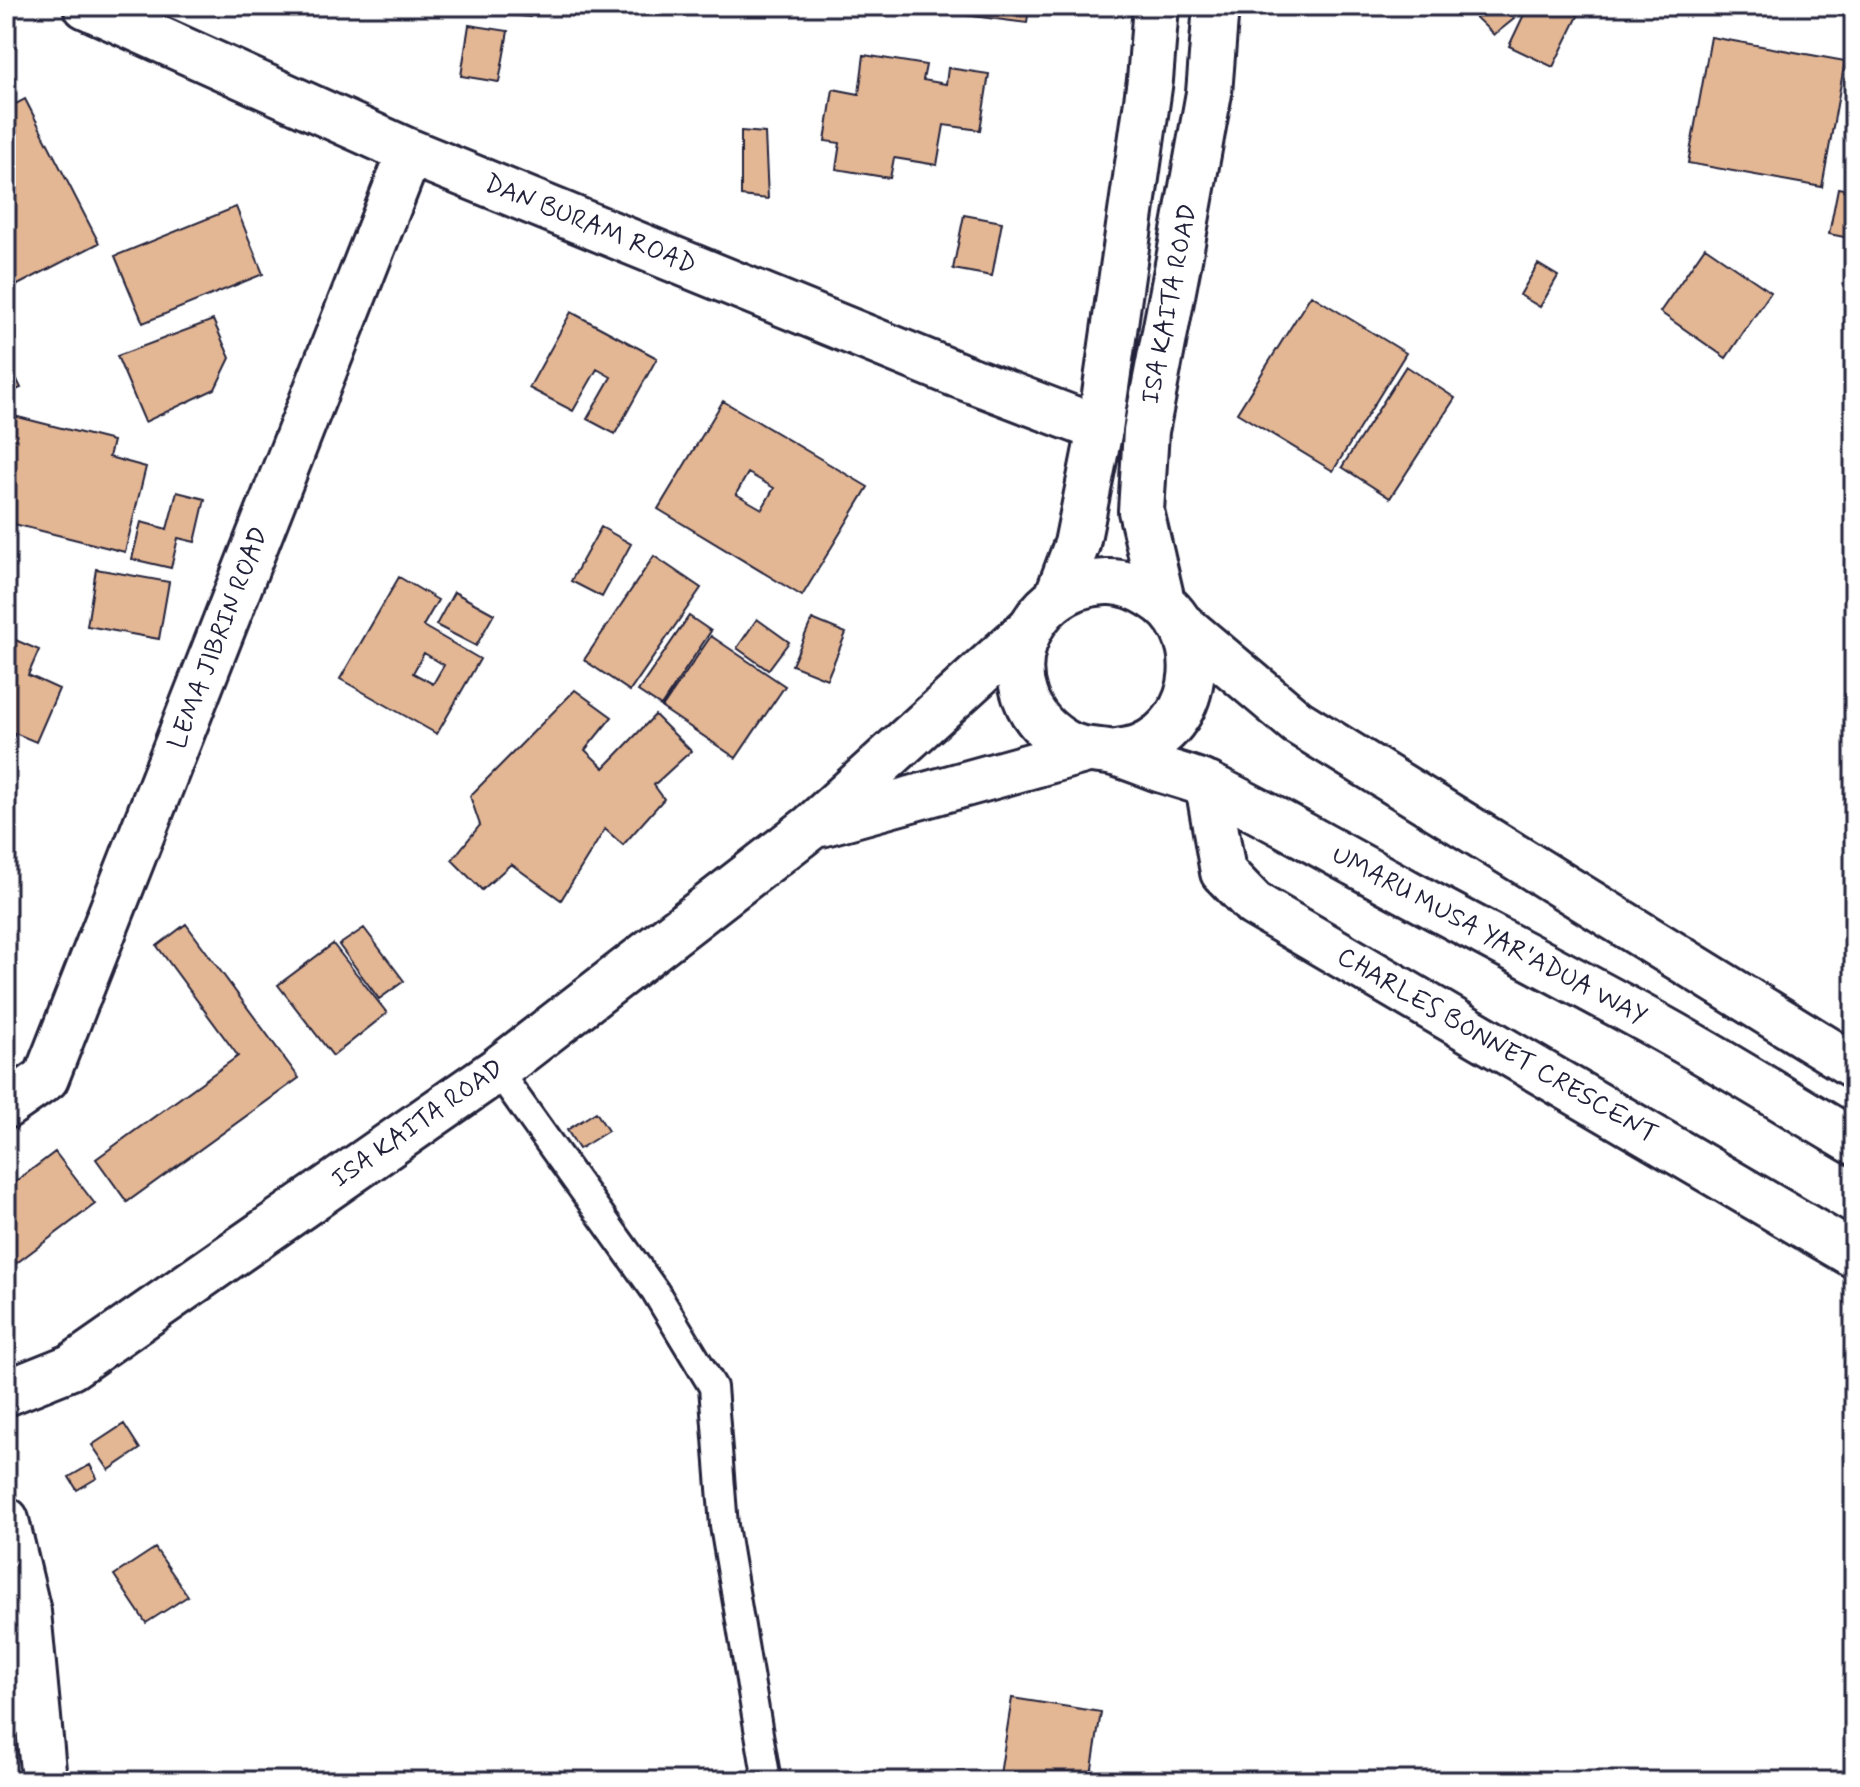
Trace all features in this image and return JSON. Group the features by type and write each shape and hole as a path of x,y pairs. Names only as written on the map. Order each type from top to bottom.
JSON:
{"street":[{"name":"DAN BURAM ROAD","path":"86,6 410,152 958,375 1100,429"},
{"name":"ISA KAITA ROAD","path":"6,1393 71,1367 497,1070 811,827 1043,612 1077,544 1100,429 1150,80 1156,6"},
{"name":"ISA KAITA ROAD","path":"1172,613 1141,511 1146,431 1209,93 1216,6"},
{"name":"LEMA JIBRIN ROAD","path":"6,1106 46,1078 410,152"},
{"path":"1172,613 1191,651 1192,680 1184,707 1166,730 1142,746 1099,752 1061,740 1041,724 1027,702 1021,677 1021,652 1043,612 1082,585 1110,582 1137,587 1172,613 1297,722 1854,1066"},
{"name":"ISA KAITA ROAD","path":"811,827 1099,752"},
{"name":"UMARU MUSA YAR'ADUA WAY","path":"1099,752 1208,785 1665,1030 1854,1142"},
{"name":"CHARLES BONNET CRESCENT","path":"1208,785 1223,872 1254,904 1854,1255"},
{"path":"6,1520 28,1612 44,1781"}],"lane":[{"path":"497,1070 655,1291 713,1387 724,1526 767,1781"}],"building":[{"path":"500,6 531,6 530,17 499,14"},
{"path":"918,6 1029,6 1027,23 917,9"},
{"path":"1506,6 1514,19 1494,35 1466,8"},
{"path":"1528,6 1583,6 1553,67 1509,46"},
{"path":"469,25 508,31 499,82 461,76"},
{"path":"1711,37 1845,61 1822,187 1688,163"},
{"path":"864,55 926,65 923,80 946,84 948,68 989,74 980,130 944,125 937,165 894,158 890,178 836,169 840,143 825,141 833,89 859,94"},
{"path":"25,99 99,243 6,291 6,109"},
{"path":"1854,117 1854,166 1845,164"},
{"path":"741,131 765,133 768,199 741,196"},
{"path":"1838,188 1854,191 1854,239 1829,234"},
{"path":"236,207 263,274 143,323 115,256"},
{"path":"964,215 1002,222 992,276 953,269"},
{"path":"1705,247 1771,292 1726,358 1660,312"},
{"path":"1538,264 1558,276 1540,307 1520,295"},
{"path":"1311,295 1406,353 1333,471 1237,413"},
{"path":"571,312 657,358 615,434 587,419 611,377 597,369 573,411 529,388"},
{"path":"213,320 230,358 215,389 145,422 117,356"},
{"path":"6,357 21,388 6,394"},
{"path":"1406,366 1455,398 1390,498 1342,467"},
{"path":"723,401 868,487 802,596 658,509","holes":["748,473 774,488 762,509 736,494"]},
{"path":"6,414 113,441 109,457 146,467 125,552 6,522"},
{"path":"177,492 205,499 195,542 178,538 171,568 132,559 141,522 167,529"},
{"path":"601,527 631,544 602,597 571,581"},
{"path":"654,556 701,588 630,691 584,660"},
{"path":"96,569 169,582 159,639 87,626"},
{"path":"399,577 438,600 423,626 480,659 437,734 340,679","holes":["424,653 444,665 433,684 413,673"]},
{"path":"454,592 494,614 476,646 436,625"},
{"path":"689,616 711,631 661,706 638,691"},
{"path":"757,619 789,642 768,670 737,648"},
{"path":"812,619 846,633 827,679 792,665"},
{"path":"6,636 39,650 28,675 59,689 36,742 15,733 6,755"},
{"path":"711,636 785,686 736,758 662,708"},
{"path":"575,690 612,717 585,750 604,768 655,715 691,751 654,785 664,799 623,845 605,829 561,900 511,864 482,890 452,860 480,825 470,796"},
{"path":"186,924 299,1078 127,1202 96,1159 238,1056 157,946"},
{"path":"364,928 404,981 379,999 339,945"},
{"path":"333,944 387,1013 333,1056 278,985"},
{"path":"596,1112 608,1131 579,1149 567,1130"},
{"path":"55,1152 95,1204 6,1271 6,1189"},
{"path":"124,1424 140,1449 109,1470 92,1445"},
{"path":"90,1465 97,1478 77,1490 69,1477"},
{"path":"155,1548 188,1596 146,1623 114,1575"},
{"path":"1012,1698 1101,1712 1090,1781 999,1781"}]}
